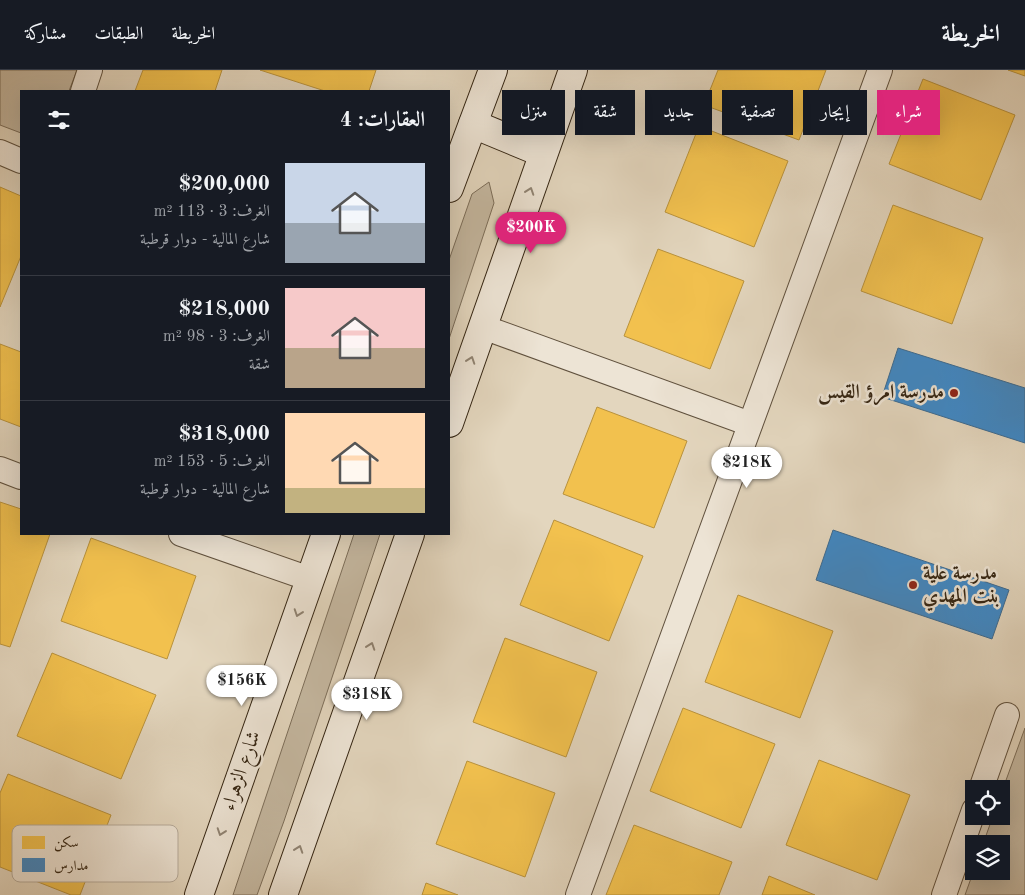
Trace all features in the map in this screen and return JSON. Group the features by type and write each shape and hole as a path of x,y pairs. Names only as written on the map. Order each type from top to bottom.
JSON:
{"main road":[{"path":"450,185 492,70"},
{"path":"450,420 573,70"},
{"path":"473,124 543,153"},
{"name":"شارع الزهراء","path":"199,895 326,535"},
{"path":"283,895 410,535"}],"street":[{"path":"83,90 90,70"},
{"path":"578,895 880,70"},
{"path":"0,152 20,161"},
{"path":"483,327 750,424"},
{"path":"0,469 20,477"},
{"path":"184,535 310,580"},
{"path":"984,780 1007,715"},
{"path":"944,895 969,825"}],"shaded area":[{"path":"0,70 77,70 69,90 20,90 20,133 0,125"},
{"path":"489,182 494,203 450,336 450,257 472,194"},
{"path":"354,535 380,535 284,821 257,895 233,895"},
{"path":"1025,728 1025,895 965,895 970,880 1010,880 1010,835 986,835 990,825 1010,825 1010,780 1006,780"}],"building: سكن":[{"path":"143,70 222,70 215,90 135,90"},
{"path":"260,70 376,70 369,90 322,90"},
{"path":"718,70 826,70 818,90 803,90 803,130 799,140 785,135 793,135 793,90 722,90 722,112 712,108 712,90 710,90"},
{"path":"1008,70 1025,70 1025,76"},
{"path":"923,79 1015,115 981,200 889,164 901,135 940,135 940,90 919,90"},
{"path":"712,131 788,161 754,247 665,212 695,135 712,135"},
{"path":"0,187 20,196 20,258 0,307"},
{"path":"893,205 983,238 952,324 861,291"},
{"path":"658,249 744,281 710,369 624,336"},
{"path":"0,344 20,352 20,427 0,419"},
{"path":"597,407 687,441 654,528 563,494"},
{"path":"0,502 20,509 20,535 50,535 10,647 0,644"},
{"path":"554,520 643,556 609,641 520,605"},
{"path":"91,538 196,576 167,659 61,621"},
{"path":"738,595 833,631 800,718 705,682"},
{"path":"505,638 597,672 566,757 473,722"},
{"path":"52,653 156,695 121,779 17,736"},
{"path":"683,708 775,744 741,828 650,791"},
{"path":"819,760 910,795 877,880 786,845"},
{"path":"467,761 555,793 525,877 436,844"},
{"path":"8,774 111,815 107,825 12,825 12,872 0,867 0,793"},
{"path":"634,825 732,862 719,895 606,895"},
{"path":"769,876 815,895 762,895"},
{"path":"38,882 85,882 80,895 71,895"},
{"path":"426,883 458,895 422,895"}],"building: مدارس":[{"name":"مدرسة امرؤ القيس","path":"898,348 1025,388 1025,443 882,397"},
{"name":"مدرسة علية بنت المهدي","path":"833,530 1009,590 992,639 816,580"}],"place":[{"name":"مدرسة امرؤ القيس","path":"954,393"},
{"name":"مدرسة علية بنت المهدي","path":"913,585"}]}
